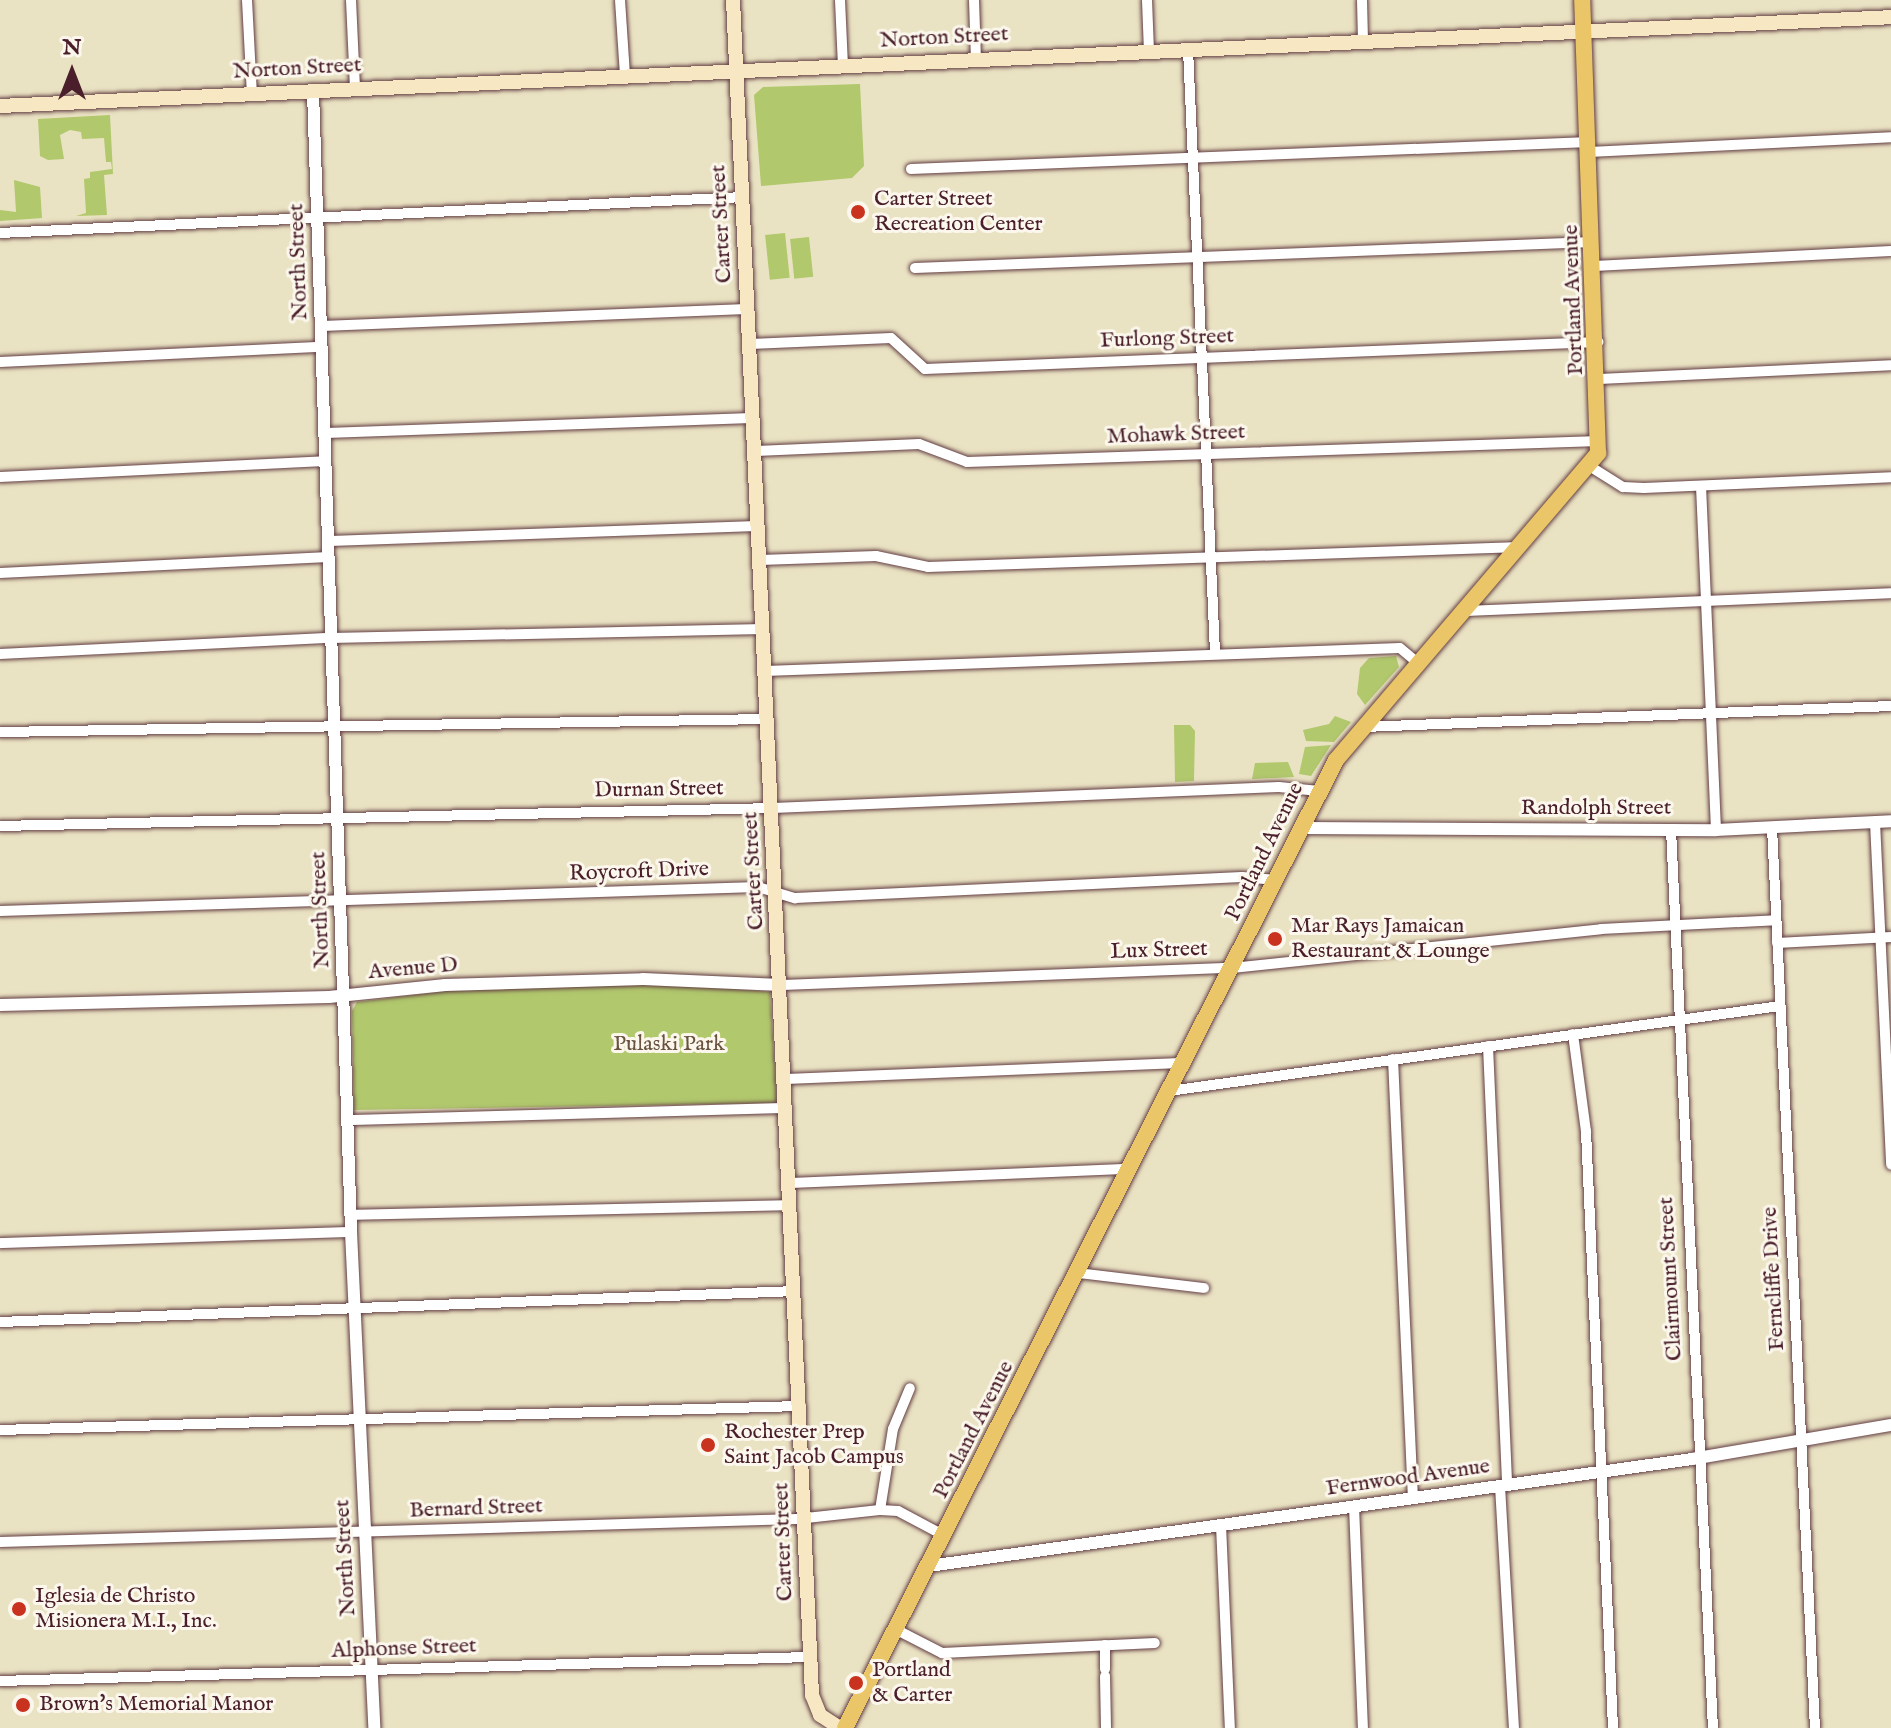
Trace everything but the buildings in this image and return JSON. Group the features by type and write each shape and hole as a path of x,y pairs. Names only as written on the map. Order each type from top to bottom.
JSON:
{"main road":[{"name":"Carter Street","path":"733,0 801,1406 810,1657 813,1700 819,1723 842,1728"},
{"name":"Portland Avenue","path":"842,1728 945,1536 1336,760 1591,467 1602,441 1582,0"},
{"name":"Norton Street","path":"0,106 1891,17"}],"street":[{"path":"247,0 252,94"},
{"path":"351,0 355,88"},
{"path":"620,0 625,76"},
{"path":"840,0 843,65"},
{"path":"974,0 976,59"},
{"path":"1147,0 1149,51"},
{"path":"1362,0 1363,40"},
{"path":"1188,49 1215,654"},
{"name":"North Street","path":"313,91 350,1215 374,1728"},
{"path":"911,169 1891,137"},
{"path":"0,233 744,197"},
{"path":"915,268 1593,242"},
{"path":"1594,266 1891,251"},
{"path":"321,326 748,309"},
{"name":"Furlong Street","path":"750,344 891,338 925,369 1598,342"},
{"path":"0,362 322,347"},
{"path":"1599,379 1891,365"},
{"path":"324,433 754,418"},
{"name":"Mohawk Street","path":"756,451 919,444 967,462 1602,441"},
{"path":"0,477 325,461"},
{"path":"1591,467 1623,487 1891,477"},
{"path":"1701,486 1716,830"},
{"path":"328,541 759,526"},
{"path":"760,560 876,556 928,567 1522,547"},
{"path":"0,573 329,557"},
{"path":"1465,611 1891,593"},
{"path":"0,654 331,638 764,629"},
{"path":"765,671 1400,648 1418,663"},
{"path":"1364,727 1891,706"},
{"path":"0,732 768,719"},
{"name":"Durnan Street","path":"0,826 773,808 1279,787 1319,791"},
{"name":"Randolph Street","path":"1301,828 1716,830 1891,821"},
{"path":"1875,822 1886,938 1891,1165"},
{"name":"Ferncliffe Drive","path":"1772,827 1815,1728"},
{"name":"Clairmount Street","path":"1671,829 1713,1728"},
{"name":"Roycroft Drive","path":"0,911 758,887 795,898 1242,877 1276,880"},
{"name":"Lux Street","path":"781,985 1232,968 1675,925 1776,920"},
{"path":"1777,943 1886,938"},
{"name":"Avenue D","path":"0,1005 345,995 445,985 668,979 781,985"},
{"path":"1169,1091 1780,1006"},
{"path":"1573,1034 1586,1131 1613,1728"},
{"path":"1488,1046 1514,1728"},
{"path":"1393,1059 1413,1498"},
{"path":"785,1079 1182,1063"},
{"path":"349,1120 787,1108"},
{"path":"790,1183 1130,1169"},
{"path":"350,1215 791,1205"},
{"path":"0,1243 351,1232"},
{"path":"1078,1273 1204,1288"},
{"path":"0,1322 795,1291"},
{"path":"880,1510 893,1429 910,1388"},
{"path":"0,1430 801,1406"},
{"name":"Fernwood Avenue","path":"929,1566 1700,1457 1891,1425"},
{"path":"1354,1506 1363,1728"},
{"name":"Bernard Street","path":"0,1542 806,1516 880,1510 898,1511 945,1536"},
{"path":"1221,1525 1230,1728"},
{"path":"897,1630 942,1653 1155,1643"},
{"path":"1105,1645 1106,1728"},
{"name":"Alphonse Street","path":"0,1681 810,1657"}],"green space":[{"path":"860,84 864,166 852,178 761,186 754,95 763,87"},
{"path":"110,115 113,174 104,175 107,215 76,216 86,213 84,179 90,178 90,172 112,169 111,162 106,162 104,138 82,139 81,132 70,130 60,135 64,159 48,160 40,156 38,119"},
{"path":"14,180 40,187 42,218 0,221 0,210 16,212"},
{"path":"785,233 790,278 770,280 765,235"},
{"path":"809,237 813,277 794,279 790,239"},
{"path":"1396,656 1399,667 1365,705 1357,694 1360,668 1369,658"},
{"path":"1335,716 1351,722 1334,742 1306,741 1303,730 1329,724"},
{"path":"1174,725 1190,725 1195,731 1194,781 1175,782"},
{"path":"1331,745 1311,776 1299,774 1305,747"},
{"path":"1288,762 1294,777 1252,779 1255,763"},
{"name":"Pulaski Park","path":"680,983 770,992 777,1103 354,1110 352,1011 357,1002 446,991"}],"place":[{"name":"Carter Street Recreation Center","path":"858,212"},
{"name":"Mar Rays Jamaican Restaurant & Lounge","path":"1275,939"},
{"name":"Rochester Prep Saint Jacob Campus","path":"708,1445"},
{"name":"Iglesia de Christo Misionera M.I., Inc.","path":"19,1609"},
{"name":"Portland & Carter","path":"856,1683"},
{"name":"Brown's Memorial Manor","path":"23,1705"}]}
